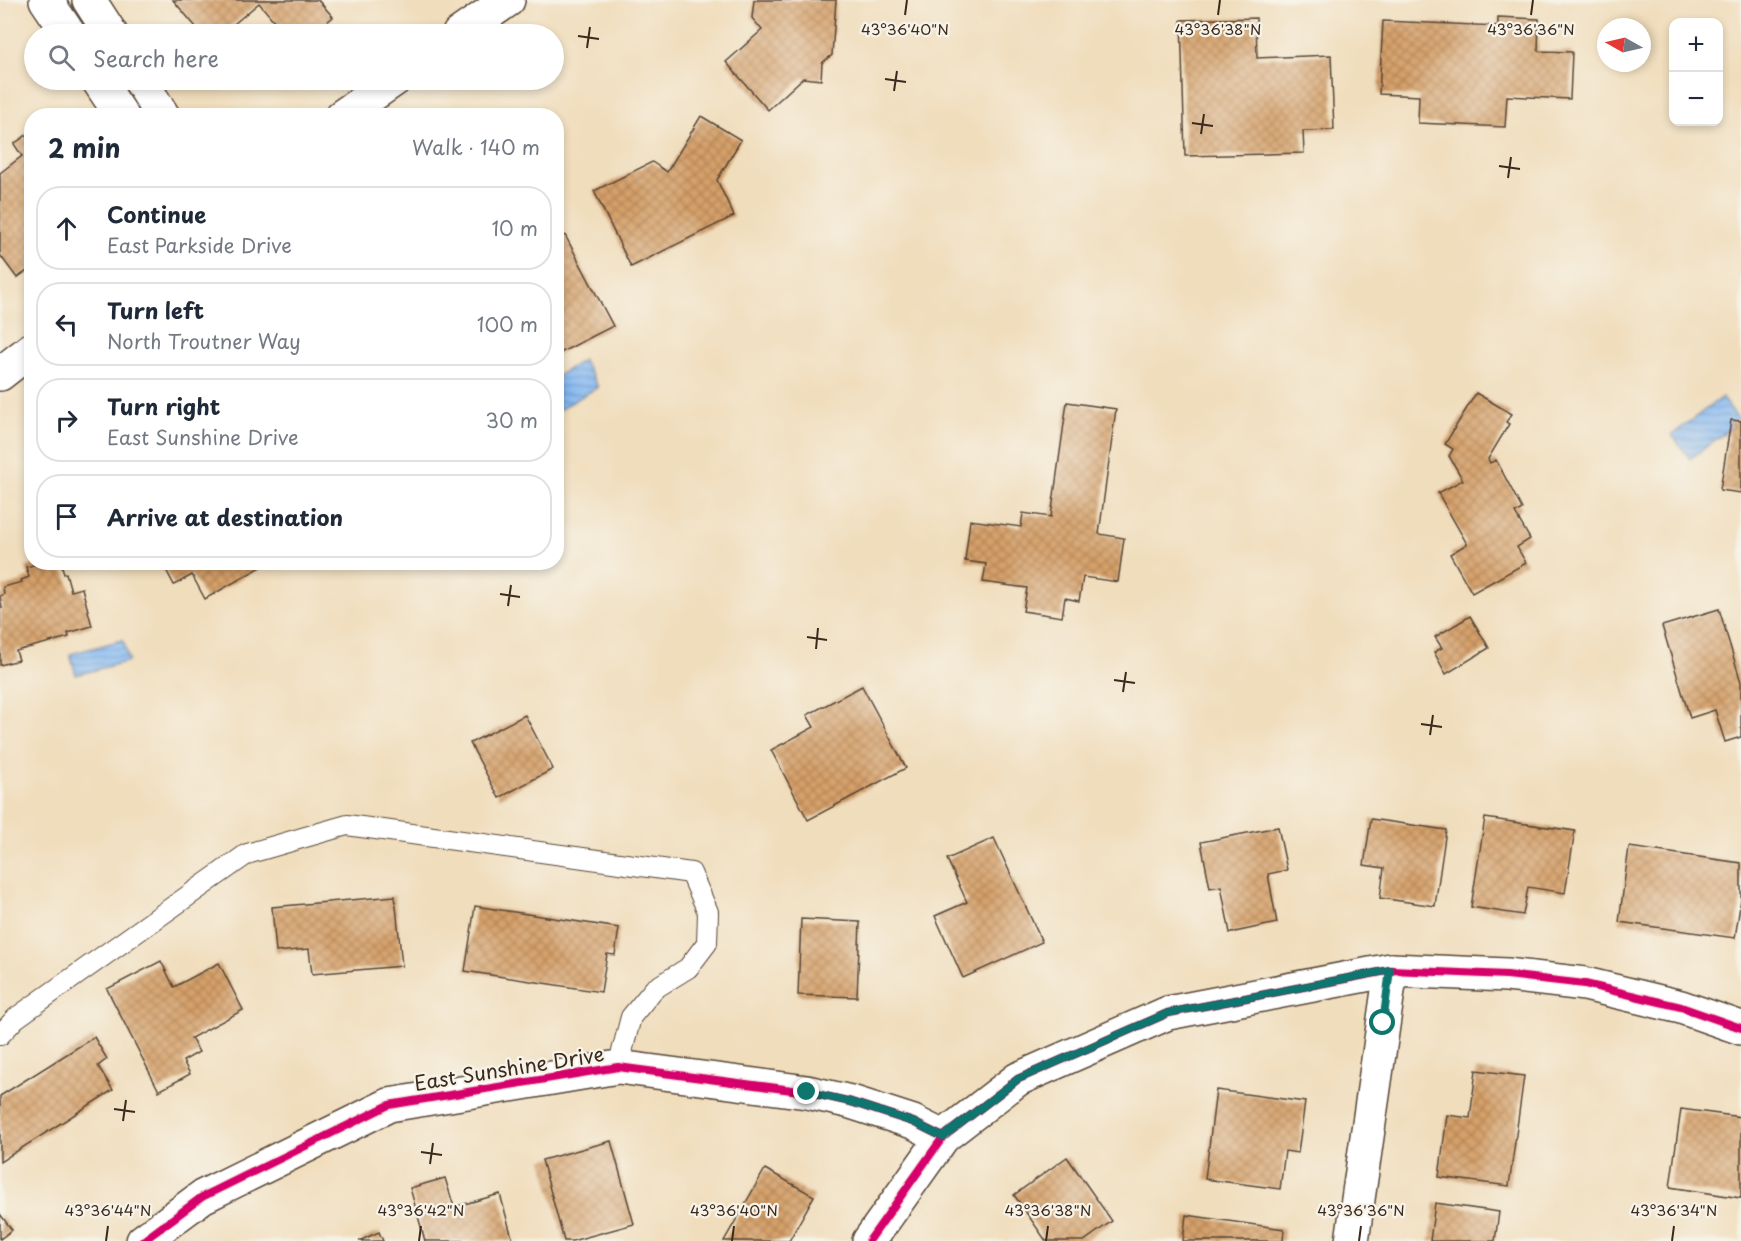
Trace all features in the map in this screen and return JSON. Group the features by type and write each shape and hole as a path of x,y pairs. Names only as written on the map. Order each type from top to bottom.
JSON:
{"street":[{"path":"46,0 62,24"},
{"path":"89,0 105,24"},
{"path":"473,24 508,0"},
{"path":"105,90 117,108"},
{"path":"146,90 158,108"},
{"path":"354,108 380,90"},
{"path":"0,374 24,355"},
{"path":"869,1241 943,1137 1018,1079 1168,1013 1390,970 1507,975 1585,984 1681,1007 1741,1028"},
{"path":"1353,1241 1390,970"},
{"name":"East Sunshine Drive","path":"143,1241 202,1197 389,1105 618,1066 807,1092 851,1102 913,1122 943,1137"}],"lane":[{"path":"0,1035 16,1018 247,854 347,825 691,873 708,912 707,943 688,968 654,989 632,1017 618,1066"}],"water":[{"path":"583,360 598,387 564,407 564,372"},
{"path":"1722,397 1740,421 1690,459 1672,435"},
{"path":"123,640 129,661 76,675 70,654"}],"building":[{"path":"173,0 318,0 333,17 325,24 277,24 259,3 234,24 193,24"},
{"path":"754,0 836,0 832,55 822,63 821,80 803,78 768,110 726,62 762,30 752,18"},
{"path":"1498,17 1539,19 1538,51 1572,52 1570,99 1507,96 1505,127 1418,123 1419,96 1379,94 1383,21 1498,26"},
{"path":"1256,18 1257,58 1331,55 1334,130 1303,131 1304,153 1185,156 1181,20"},
{"path":"701,116 741,140 717,180 734,216 631,267 594,191 652,162 667,172"},
{"path":"24,137 24,273 17,278 0,255 0,173 22,156 14,144"},
{"path":"564,236 613,326 564,351"},
{"path":"1476,393 1512,414 1506,422 1509,424 1488,459 1490,463 1496,460 1522,509 1515,513 1530,539 1517,547 1526,563 1472,593 1450,554 1467,544 1438,493 1463,480 1449,456 1453,449 1445,444"},
{"path":"1067,402 1116,409 1099,534 1124,538 1118,582 1083,577 1079,601 1065,598 1062,617 1023,611 1027,588 983,582 986,564 965,561 970,520 1021,527 1023,513 1051,517"},
{"path":"1731,420 1741,421 1741,493 1720,490"},
{"path":"27,570 63,570 71,591 82,588 92,626 68,633 69,637 16,651 19,660 0,665 0,608 2,608 0,596 4,594 3,587 22,582 21,580 29,577"},
{"path":"166,570 256,570 205,599 192,575 174,585"},
{"path":"1719,609 1741,682 1741,737 1725,742 1715,710 1690,718 1662,626"},
{"path":"1470,616 1489,648 1446,674 1434,652 1442,648 1435,637"},
{"path":"862,686 906,768 808,820 771,750 814,727 807,715"},
{"path":"525,715 553,769 499,798 470,743"},
{"path":"1485,818 1575,831 1565,893 1528,887 1523,915 1471,907"},
{"path":"1371,819 1446,830 1435,906 1380,898 1384,868 1364,865"},
{"path":"1278,827 1287,870 1268,874 1277,923 1230,933 1221,886 1210,888 1201,842"},
{"path":"994,838 1042,942 963,978 935,916 967,902 947,859"},
{"path":"1629,847 1741,863 1741,899 1735,938 1619,922"},
{"path":"395,896 402,966 312,974 309,949 276,952 272,907"},
{"path":"475,906 619,928 615,955 607,954 601,992 465,971"},
{"path":"801,919 860,922 857,997 798,995"},
{"path":"161,961 174,987 219,963 243,1010 191,1038 199,1052 183,1061 190,1074 159,1091 107,989"},
{"path":"94,1037 107,1059 98,1066 113,1090 0,1162 0,1096"},
{"path":"1476,1070 1524,1076 1509,1186 1439,1177 1447,1115 1470,1118"},
{"path":"1216,1090 1305,1102 1298,1153 1285,1151 1280,1189 1205,1179"},
{"path":"1681,1109 1741,1117 1741,1198 1670,1187"},
{"path":"611,1141 634,1224 572,1241 564,1241 542,1160"},
{"path":"1067,1157 1112,1221 1084,1241 1046,1241 1014,1195"},
{"path":"765,1169 814,1196 789,1241 724,1241"},
{"path":"445,1178 454,1207 500,1194 513,1241 425,1241 410,1188"},
{"path":"1435,1203 1499,1212 1495,1241 1430,1241"},
{"path":"0,1214 12,1230 0,1239"},
{"path":"1186,1215 1284,1229 1283,1241 1183,1241"},
{"path":"379,1232 383,1241 359,1241"}],"cycle path":[{"path":"869,1241 943,1137 1018,1079 1168,1013 1391,970 1507,975 1585,984 1681,1007 1741,1028"},
{"path":"143,1241 202,1197 389,1105 618,1067 807,1092 851,1102 913,1122 943,1137"}],"route":[{"path":"807,1092 851,1102 913,1122 943,1137 1018,1079 1168,1013 1390,970 1383,1023"}]}
